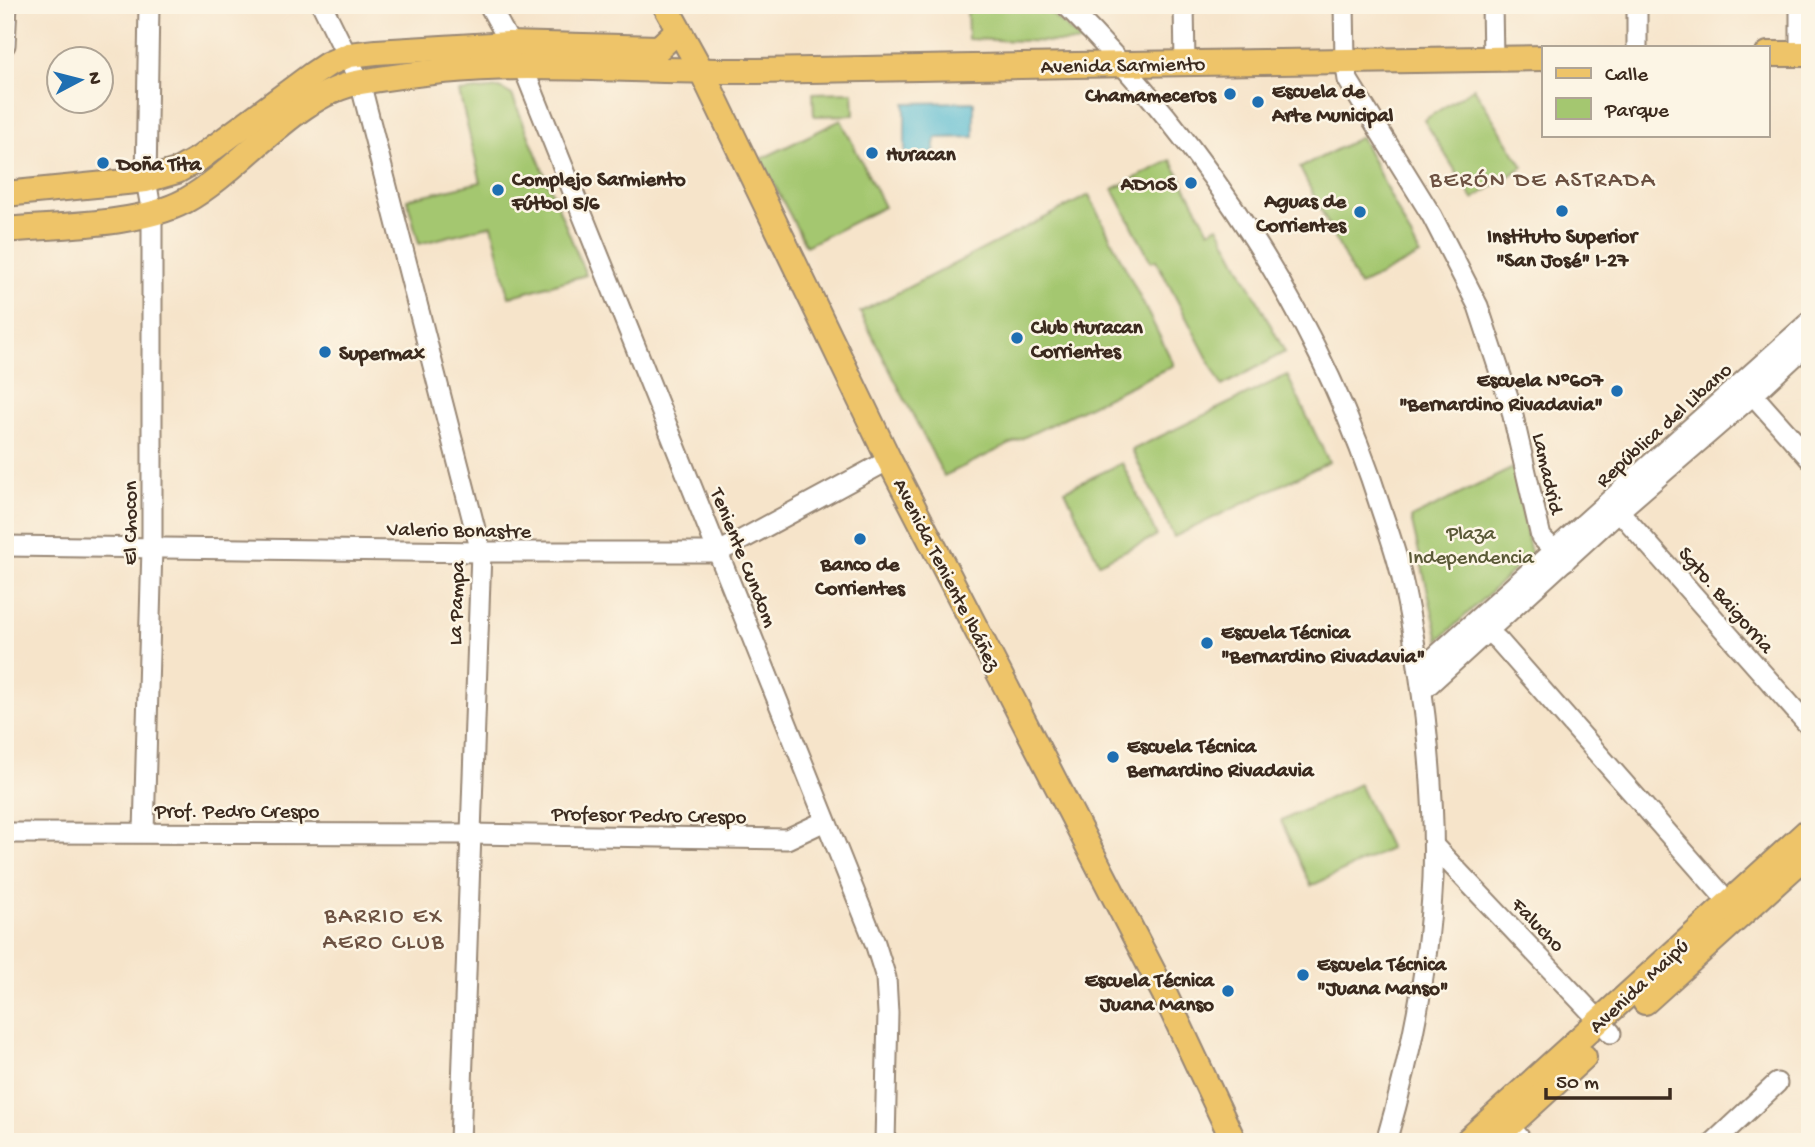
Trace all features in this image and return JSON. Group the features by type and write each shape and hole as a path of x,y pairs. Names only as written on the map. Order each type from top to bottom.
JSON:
{"main road":[{"name":"Avenida Teniente Ibáñez","path":"665,5 702,72 889,460 1164,993 1233,1141"},
{"path":"5,194 146,180 177,171 200,158 313,74 349,55 376,51 509,44 659,48 678,30"},
{"path":"1770,54 1805,54"},
{"name":"Avenida Sarmiento","path":"5,230 152,214 184,201 232,167 305,106 324,94 360,82 523,67 702,72 1542,58"},
{"name":"Avenida Maipú","path":"1466,1142 1506,1130 1605,1027 1734,909 1810,829"},
{"name":"Avenida Maipú","path":"1734,909 1810,852"}],"street":[{"path":"5,45 7,5"},
{"name":"El Chocon","path":"144,832 152,547 152,214 146,180 149,5"},
{"name":"La Pampa","path":"322,5 360,82 481,552 460,1142"},
{"name":"Teniente Cundom","path":"489,5 523,67 874,943 886,978 888,1013 884,1142"},
{"path":"1066,5 1123,64 1158,106 1230,203 1282,289 1343,406 1373,482 1401,573 1422,691 1430,764 1434,846 1423,982 1412,1046 1386,1142"},
{"path":"1184,5 1185,63"},
{"name":"Lamadrid","path":"1344,5 1348,80 1432,216 1478,306 1510,403 1541,537 1560,555"},
{"path":"1492,5 1493,58"},
{"path":"1637,5 1637,46"},
{"path":"1800,5 1805,54"},
{"name":"República del Libano","path":"1748,389 1810,321"},
{"name":"República del Libano","path":"1422,691 1482,626 1614,506 1748,389 1810,342"},
{"path":"1748,389 1810,459"},
{"name":"Valerio Bonastre","path":"5,545 481,552 719,552 889,460"},
{"name":"Sgto. Baigorria","path":"1614,506 1810,727"},
{"path":"1482,626 1499,641 1734,909"},
{"name":"República del Libano","path":"1419,671 1482,626"},
{"name":"Profesor Pedro Crespo","path":"469,834 787,839 825,821"},
{"name":"Prof. Pedro Crespo","path":"5,833 469,834"},
{"name":"Falucho","path":"1434,846 1605,1027"},
{"path":"1714,1142 1777,1083"}],"green space":[{"path":"967,5 1042,5 1083,43 968,39"},
{"name":"Complejo Sarmiento Fútbol 5/6","path":"500,88 512,95 586,275 509,297 492,225 419,244 407,199 481,182 459,92"},
{"path":"1474,88 1523,167 1473,199 1424,120"},
{"path":"853,92 854,115 814,116 813,93"},
{"path":"841,120 884,207 806,246 761,159"},
{"name":"Aguas de Corrientes","path":"1361,137 1420,255 1359,286 1300,168"},
{"path":"1171,160 1209,231 1218,226 1285,352 1222,386 1156,260 1151,262 1113,189"},
{"name":"Club Huracan Corrientes","path":"1089,195 1174,365 944,476 860,312"},
{"path":"1287,375 1329,462 1174,537 1132,450"},
{"path":"1122,463 1157,536 1099,563 1065,490"},
{"name":"Plaza Independencia","path":"1513,468 1531,554 1439,640 1411,518"},
{"path":"1359,784 1390,849 1311,886 1281,821"}],"water":[{"path":"974,102 974,137 936,138 934,151 926,156 905,157 905,103"}],"place":[{"name":"Chamameceros","path":"1230,94"},
{"name":"Escuela de Arte Municipal","path":"1258,102"},
{"name":"Huracan","path":"872,153"},
{"name":"Doña Tita","path":"103,163"},
{"name":"AD10S","path":"1191,183"},
{"name":"Complejo Sarmiento Fútbol 5/6","path":"498,190"},
{"name":"Instituto Superior \"San José\" I-27","path":"1562,211"},
{"name":"Aguas de Corrientes","path":"1360,212"},
{"name":"Club Huracan Corrientes","path":"1017,338"},
{"name":"Supermax","path":"325,352"},
{"name":"Escuela Nº607 \"Bernardino Rivadavia\"","path":"1617,391"},
{"name":"Banco de Corrientes","path":"860,539"},
{"name":"Escuela Técnica \"Bernardino Rivadavia\"","path":"1207,643"},
{"name":"Escuela Técnica Bernardino Rivadavia","path":"1113,757"},
{"name":"Escuela Técnica \"Juana Manso\"","path":"1303,975"},
{"name":"Escuela Técnica Juana Manso","path":"1228,991"}],"district":[{"name":"BERÓN DE ASTRADA","path":"1543,178"},
{"name":"BARRIO EX AERO CLUB","path":"384,927"}]}
